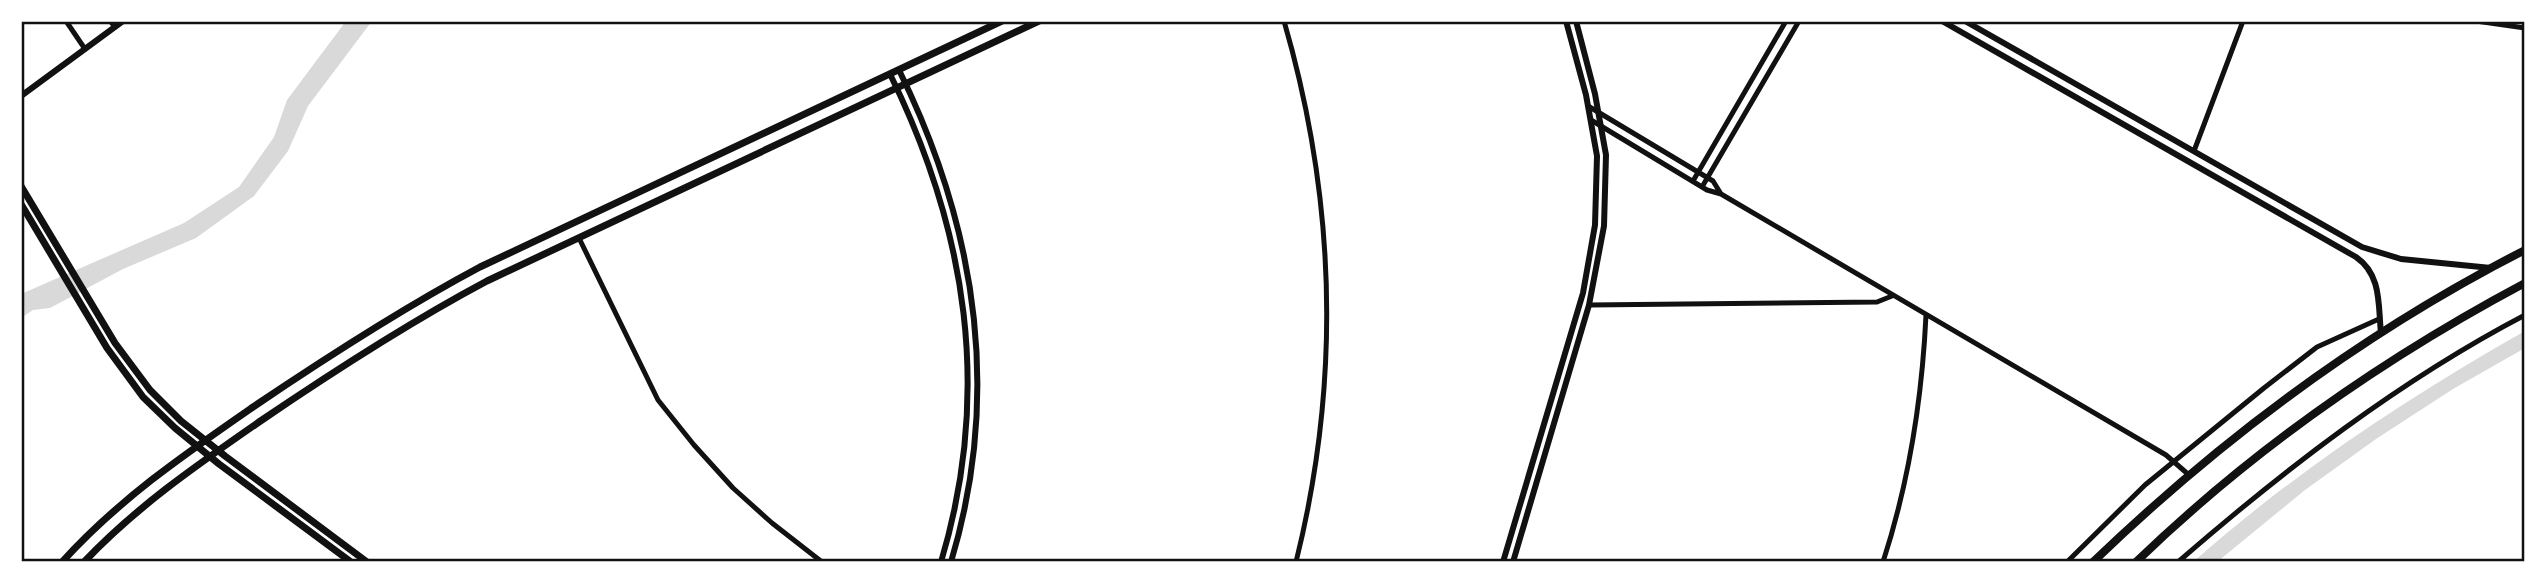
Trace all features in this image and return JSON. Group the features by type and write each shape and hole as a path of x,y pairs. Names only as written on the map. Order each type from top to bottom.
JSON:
{"main road":[{"path":"62,562 116,508 161,471 328,356 442,287 1002,21"},
{"path":"84,562 148,502 218,450 337,369 411,323 487,281 1039,21"},
{"path":"21,186 136,373 165,406 205,440 367,562"},
{"path":"21,204 129,379 159,413 197,446 351,562"},
{"path":"2093,562 2189,475 2275,406 2381,333 2525,250"},
{"path":"2136,562 2220,487 2318,412 2438,332 2525,283"}],"street":[{"path":"66,21 85,49"},
{"path":"21,96 85,49 113,24 123,21"},
{"path":"1284,21 1301,90 1316,170 1328,291 1321,421 1311,491 1296,562"},
{"path":"1503,562 1564,361 1588,271 1595,225 1597,156 1588,106 1566,21"},
{"path":"1513,562 1589,305 1601,249 1606,203 1606,155 1599,113 1576,21"},
{"path":"1693,181 1786,21"},
{"path":"1702,187 1799,21"},
{"path":"1942,21 2356,257 2370,270 2376,282 2381,333"},
{"path":"1965,21 2362,247 2402,259 2491,268"},
{"path":"2194,151 2244,21"},
{"path":"2476,21 2525,28"},
{"path":"899,70 931,142 952,203 967,266 977,330 975,442 967,497 951,562"},
{"path":"890,74 923,146 943,206 958,268 967,331 969,386 966,441 958,496 941,562"},
{"path":"1588,106 1707,177 1721,194"},
{"path":"1591,120 2175,461 2189,475"},
{"path":"579,238 658,400 733,488 781,532 822,562"},
{"path":"1589,305 1877,302 1892,296"},
{"path":"1883,562 1898,514 1911,453 1921,386 1926,315"},
{"path":"2178,562 2258,494 2365,414 2445,360 2525,315"},
{"path":"2067,562 2145,485 2316,347 2379,318"}],"shaded area":[{"path":"346,21 372,21 308,106 288,151 254,196 196,238 123,269 50,308 33,310 21,318 21,294 184,223 239,187 274,137 287,100"},
{"path":"2525,331 2525,348 2453,389 2376,439 2305,490 2217,562 2193,562 2271,497 2353,438"}]}
